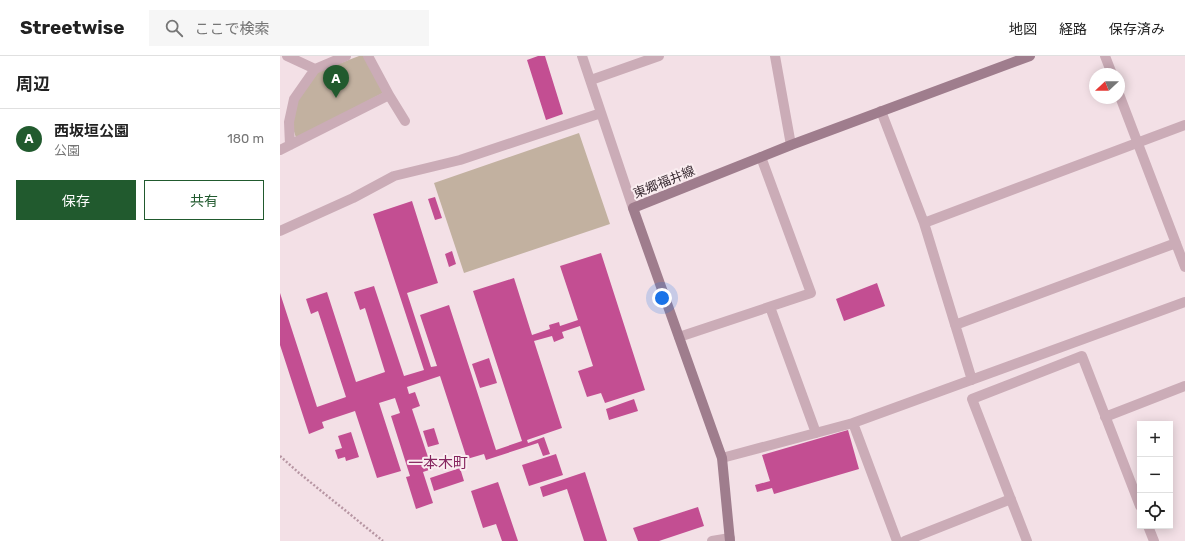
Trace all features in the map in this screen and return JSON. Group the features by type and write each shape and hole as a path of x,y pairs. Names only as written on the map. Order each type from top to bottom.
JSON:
{"main road":[{"name":"東郷福井線","path":"730,539 722,458 633,208 791,145 1030,56"}],"street":[{"path":"287,56 315,69"},
{"path":"290,144 289,122 294,99 315,69 346,56"},
{"path":"368,56 388,95 405,121"},
{"path":"582,56 633,208"},
{"path":"591,80 659,56"},
{"path":"775,56 791,145"},
{"path":"1105,56 1110,68"},
{"path":"280,150 388,95"},
{"path":"1123,104 1185,266"},
{"path":"881,111 924,223 972,380"},
{"path":"280,231 353,198 394,176 460,160 602,113"},
{"path":"924,223 1185,125"},
{"path":"679,337 811,293 761,157"},
{"path":"955,325 1176,243"},
{"path":"722,458 853,423 1185,302"},
{"path":"770,307 816,433"},
{"path":"1027,541 972,399 1082,356 1137,498"},
{"path":"1105,417 1185,386"},
{"path":"853,423 897,541"},
{"path":"905,541 1011,499"},
{"path":"1149,529 1154,541"},
{"path":"712,541 730,539"}],"path":[{"path":"280,456 383,541"}],"shaded area":[{"path":"359,56 366,56 383,93 296,138 292,125 296,103 317,72"},
{"path":"579,133 610,224 464,273 434,183"}],"building":[{"path":"538,56 545,56 563,114 546,120 527,60"},
{"path":"435,197 442,218 435,220 428,199"},
{"path":"412,201 438,283 407,293 431,367 437,366 420,315 449,305 496,450 522,441 473,291 514,278 532,335 550,329 549,325 559,322 560,326 578,320 560,266 601,253 645,390 605,403 601,393 587,397 578,371 593,366 580,326 562,332 564,338 554,342 552,336 534,341 562,428 527,440 528,443 544,437 550,454 543,456 538,443 486,460 484,454 467,459 440,376 407,387 409,394 415,392 420,406 412,409 432,469 423,472 433,503 416,509 406,477 410,476 391,416 400,413 395,398 379,403 401,471 377,478 355,411 322,422 324,428 309,434 280,345 280,293 317,407 346,397 318,311 311,314 306,299 327,292 356,382 385,372 365,308 360,310 354,292 374,286 404,376 424,370 373,214"},
{"path":"452,251 456,264 449,267 445,254"},
{"path":"877,283 885,306 844,321 836,299"},
{"path":"489,358 497,383 480,388 472,364"},
{"path":"634,399 638,411 609,420 606,409"},
{"path":"434,428 439,444 428,447 423,431"},
{"path":"848,430 859,469 774,494 772,488 757,492 755,485 770,481 762,455"},
{"path":"351,432 359,457 346,461 345,457 338,459 335,450 342,448 338,436"},
{"path":"556,454 563,475 529,486 522,465"},
{"path":"460,468 464,481 434,491 430,478"},
{"path":"585,472 607,541 584,541 567,489 543,497 540,487"},
{"path":"498,482 518,541 502,541 496,524 483,528 471,491"},
{"path":"698,507 704,526 659,541 638,541 633,528"}],"place":[{"name":"西坂垣公園","path":"336,98"}],"district":[{"name":"一本木町","path":"438,463"}]}
